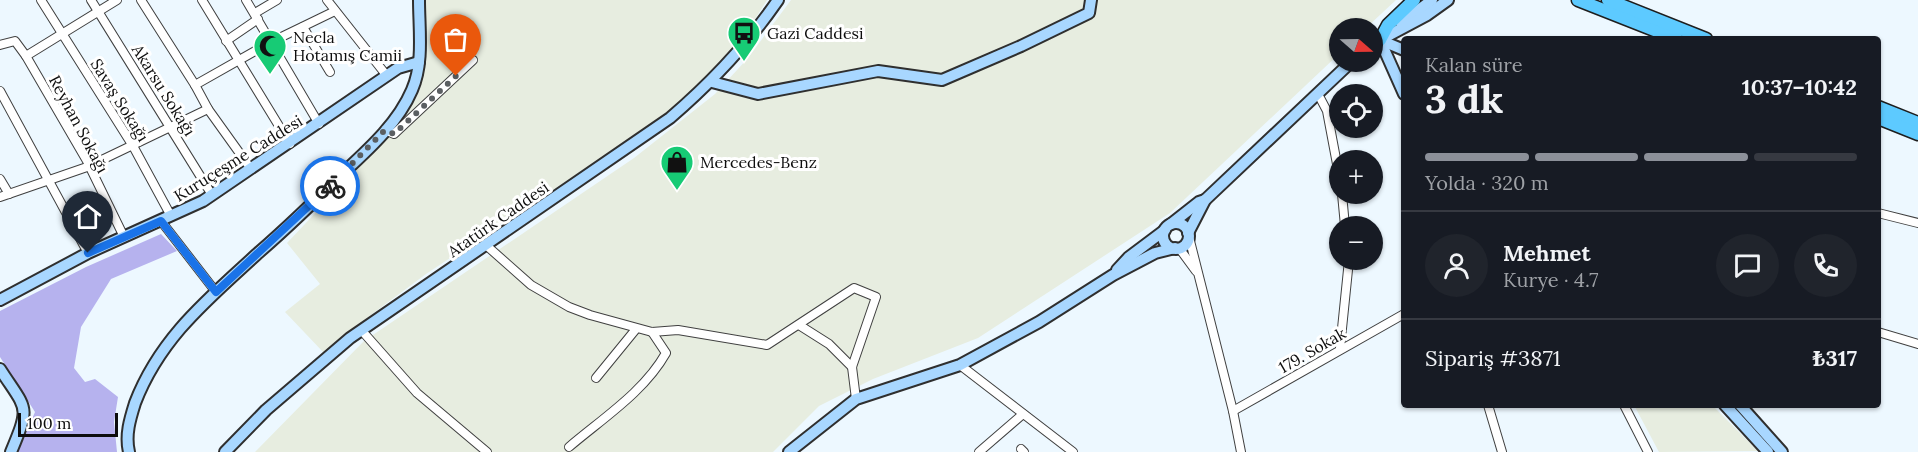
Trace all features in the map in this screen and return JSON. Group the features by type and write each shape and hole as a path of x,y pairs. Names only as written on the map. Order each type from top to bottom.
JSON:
{"main road":[{"path":"129,452 128,426 152,364 170,339 216,292 289,226 385,130 406,102 417,76 419,62 419,0"},
{"name":"Atatürk Caddesi","path":"225,452 266,410 350,338 363,332 670,117 712,82 754,36 778,0"},
{"path":"712,82 758,94 878,71 942,80 1021,46 1089,13 1092,0"},
{"path":"1383,32 1414,0"},
{"path":"1383,38 1432,0"},
{"path":"1383,39 1427,15 1448,0"},
{"path":"1578,0 1669,36"},
{"path":"1608,0 1698,36"},
{"path":"1383,45 1401,49"},
{"path":"1383,56 1401,91"},
{"name":"Kuruçeşme Caddesi","path":"0,300 88,253 166,219 212,195 387,76 408,63 419,62"},
{"path":"789,452 856,399 960,365 1039,322 1113,275 1155,253 1185,244 1205,200 1340,72"},
{"path":"1881,108 1918,123"},
{"path":"1881,119 1918,134"},
{"path":"1113,275 1129,257 1199,202 1205,200"},
{"path":"1168,227 1184,226 1188,235"},
{"path":"1168,227 1165,242 1177,248"},
{"path":"234,452 274,410 363,332"},
{"path":"0,369 26,409 25,418 11,452"},
{"path":"1728,408 1768,452"},
{"path":"1743,408 1782,452"}],"street":[{"name":"Savaş Sokağı","path":"41,0 133,146 166,219 216,292"},
{"name":"Akarsu Sokağı","path":"91,0 172,127 212,195"},
{"path":"0,45 15,41 26,56 117,0"},
{"path":"141,0 208,109 251,169"},
{"path":"202,0 290,144"},
{"path":"246,0 319,124"},
{"path":"226,41 277,0"},
{"path":"195,85 271,42 303,27 332,4 387,76"},
{"path":"303,27 330,72"},
{"name":"Reyhan Sokağı","path":"26,56 87,161 87,166 124,237"},
{"path":"385,130 394,134 473,60"},
{"path":"0,91 51,181 88,253"},
{"path":"1318,93 1327,111 1334,150"},
{"path":"0,198 87,166 208,109"},
{"path":"0,179 9,194"},
{"path":"1881,214 1918,223"},
{"path":"1188,235 1233,411 1241,452"},
{"path":"487,246 531,285 569,307 652,332 678,330 767,345 854,288 876,297 852,367 856,399"},
{"path":"1177,248 1196,271"},
{"path":"1340,348 1348,270"},
{"name":"179. Sokak","path":"1233,411 1340,348 1401,316"},
{"path":"799,325 829,344 852,367"},
{"path":"596,378 636,329"},
{"path":"363,332 417,393 487,452"},
{"path":"569,447 645,383 660,364 666,353 652,332"},
{"path":"1881,333 1918,344"},
{"path":"960,365 1071,452"},
{"path":"1489,408 1502,452"},
{"path":"1626,408 1648,452"},
{"path":"979,452 1023,414"}],"shaded area":[{"path":"426,0 767,0 752,24 711,72 660,119 426,274 352,329 324,353 285,312 320,284 287,243 405,118 421,85 426,50"},
{"path":"791,0 1396,0 1377,18 1329,18 1329,63 1170,213 978,338 873,379 819,406 773,452 255,452 364,341 634,158 715,94 748,58"},
{"path":"161,234 177,251 111,279 81,327 74,368 85,382 95,379 118,397 114,422 117,452 18,452 35,412 0,357 0,311 86,267"},
{"path":"1636,408 1715,408 1758,451 1659,452"}],"way so far":[{"path":"330,186 385,130 394,134 456,76"}],"place":[{"name":"Gazi Caddesi","path":"744,62"},
{"name":"Necla Hotamış Camii","path":"270,75"},
{"name":"Mercedes-Benz","path":"677,191"}],"route":[{"path":"88,253 161,221 216,292 330,186"}]}
